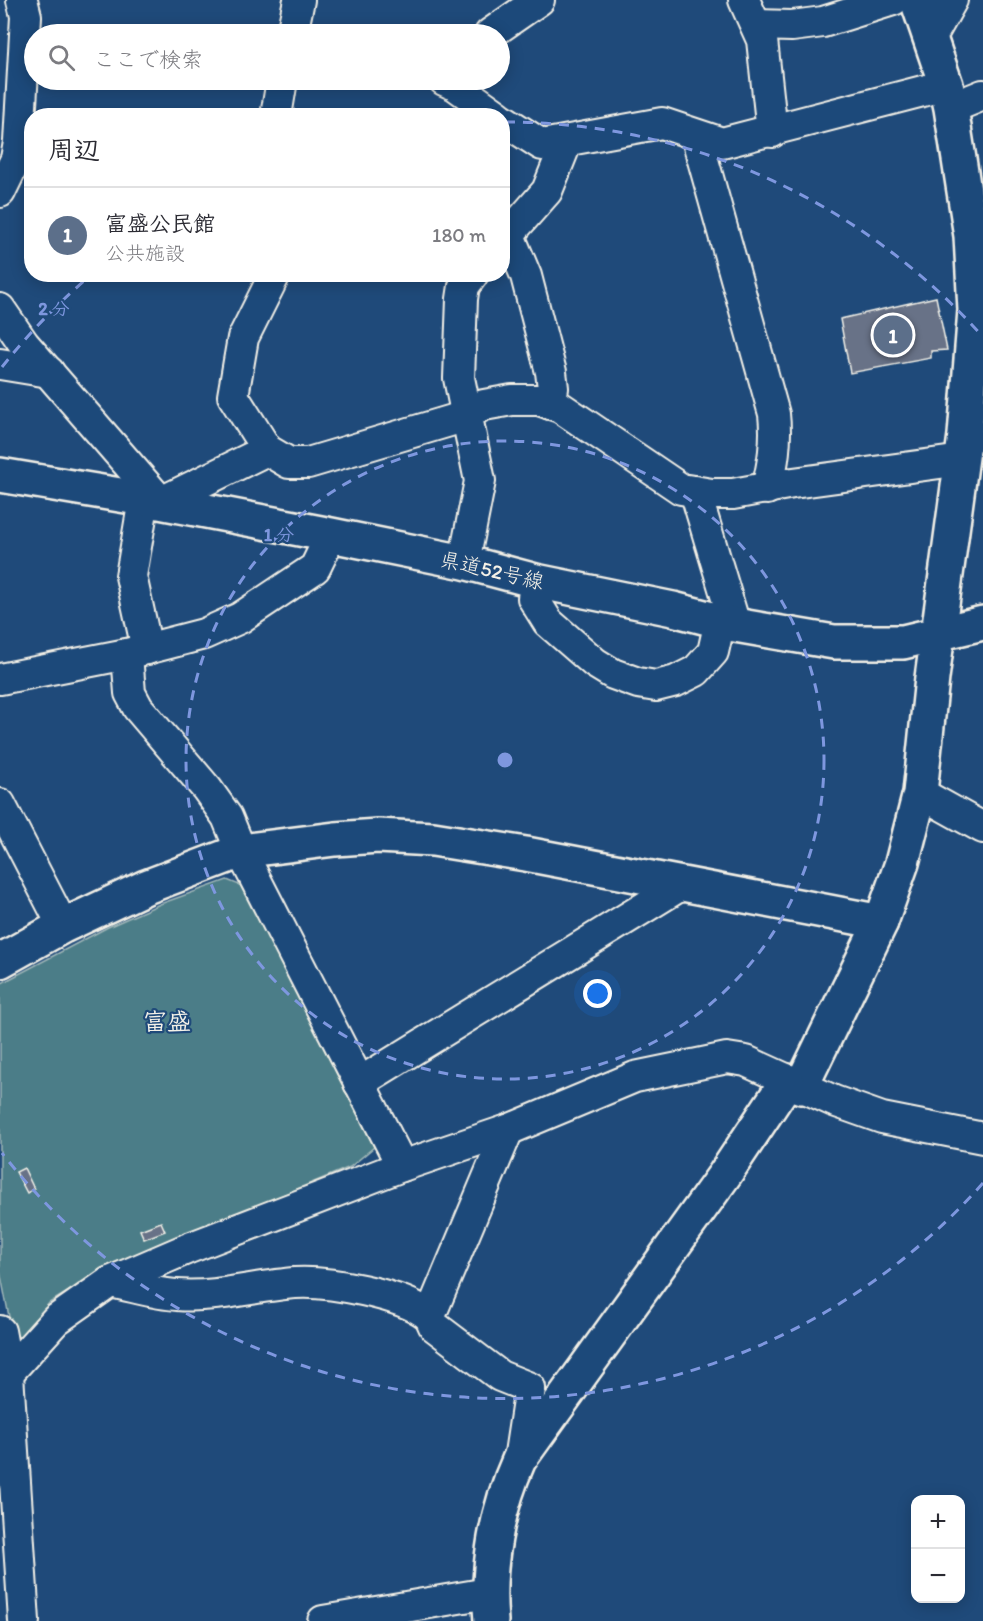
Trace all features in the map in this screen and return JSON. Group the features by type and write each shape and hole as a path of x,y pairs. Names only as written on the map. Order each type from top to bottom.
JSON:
{"street":[{"path":"22,0 26,16 25,24"},
{"path":"294,24 299,0"},
{"path":"504,24 539,0"},
{"path":"750,12 792,26 823,22 893,0"},
{"path":"323,1621 490,1607 499,1518 507,1488 519,1460 725,1174 794,1084 881,922 902,863 920,793 932,678 962,460 974,415 977,236 948,97 917,0"},
{"path":"930,39 952,0"},
{"path":"750,12 762,40 772,132"},
{"path":"0,192 8,179 18,150 19,77 24,33"},
{"path":"277,108 280,90"},
{"path":"462,90 487,108"},
{"path":"510,124 542,146 662,123 722,143 948,97 983,95"},
{"path":"696,135 774,414 776,435 767,489"},
{"path":"510,233 547,191 567,141"},
{"path":"510,246 526,276 551,372 553,388 550,404"},
{"path":"271,282 243,338 233,396 267,450 289,463 308,463 453,420 484,405 512,400 539,400 560,407 681,489 695,491 733,494 793,483 962,460"},
{"path":"464,562 480,481 459,378 462,299 467,282"},
{"path":"0,309 24,344 153,501"},
{"path":"0,364 49,372"},
{"path":"267,450 153,501 131,576 137,651 130,693 138,708 207,789 227,817 240,851 402,1166"},
{"name":"県道52号線","path":"0,475 153,501 464,562 727,623 834,642 903,642 983,623"},
{"path":"536,580 532,598 548,622 594,663 612,674 638,683 656,686 676,681 696,671 712,652 727,623 695,491"},
{"path":"0,679 137,651 204,634 240,618 315,568 331,536"},
{"path":"920,793 983,828"},
{"path":"0,804 63,926"},
{"path":"0,961 63,926 146,887 240,851 378,836 433,839 526,854 881,922"},
{"path":"359,1083 681,885"},
{"path":"4,1378 56,1320 110,1282 189,1248 402,1166 508,1130 635,1077 727,1058 746,1061 794,1084 882,1118 983,1138"},
{"path":"430,1316 508,1130"},
{"path":"110,1282 176,1295 207,1296 298,1283 369,1292 405,1301 430,1316 434,1326 489,1369 530,1388 519,1460"},
{"path":"0,1331 24,1621"}],"green space":[{"path":"227,880 242,886 374,1147 350,1167 105,1269 49,1303 15,1347 0,1271 0,984 108,927 160,904"}],"building":[{"path":"936,297 947,350 931,351 931,358 850,373 840,319"},
{"path":"24,1168 34,1189 27,1193 16,1172"},
{"path":"161,1222 165,1231 144,1239 140,1230"}],"place":[{"name":"富盛公民館","path":"893,335"}],"district":[{"name":"富盛","path":"167,1021"}]}
